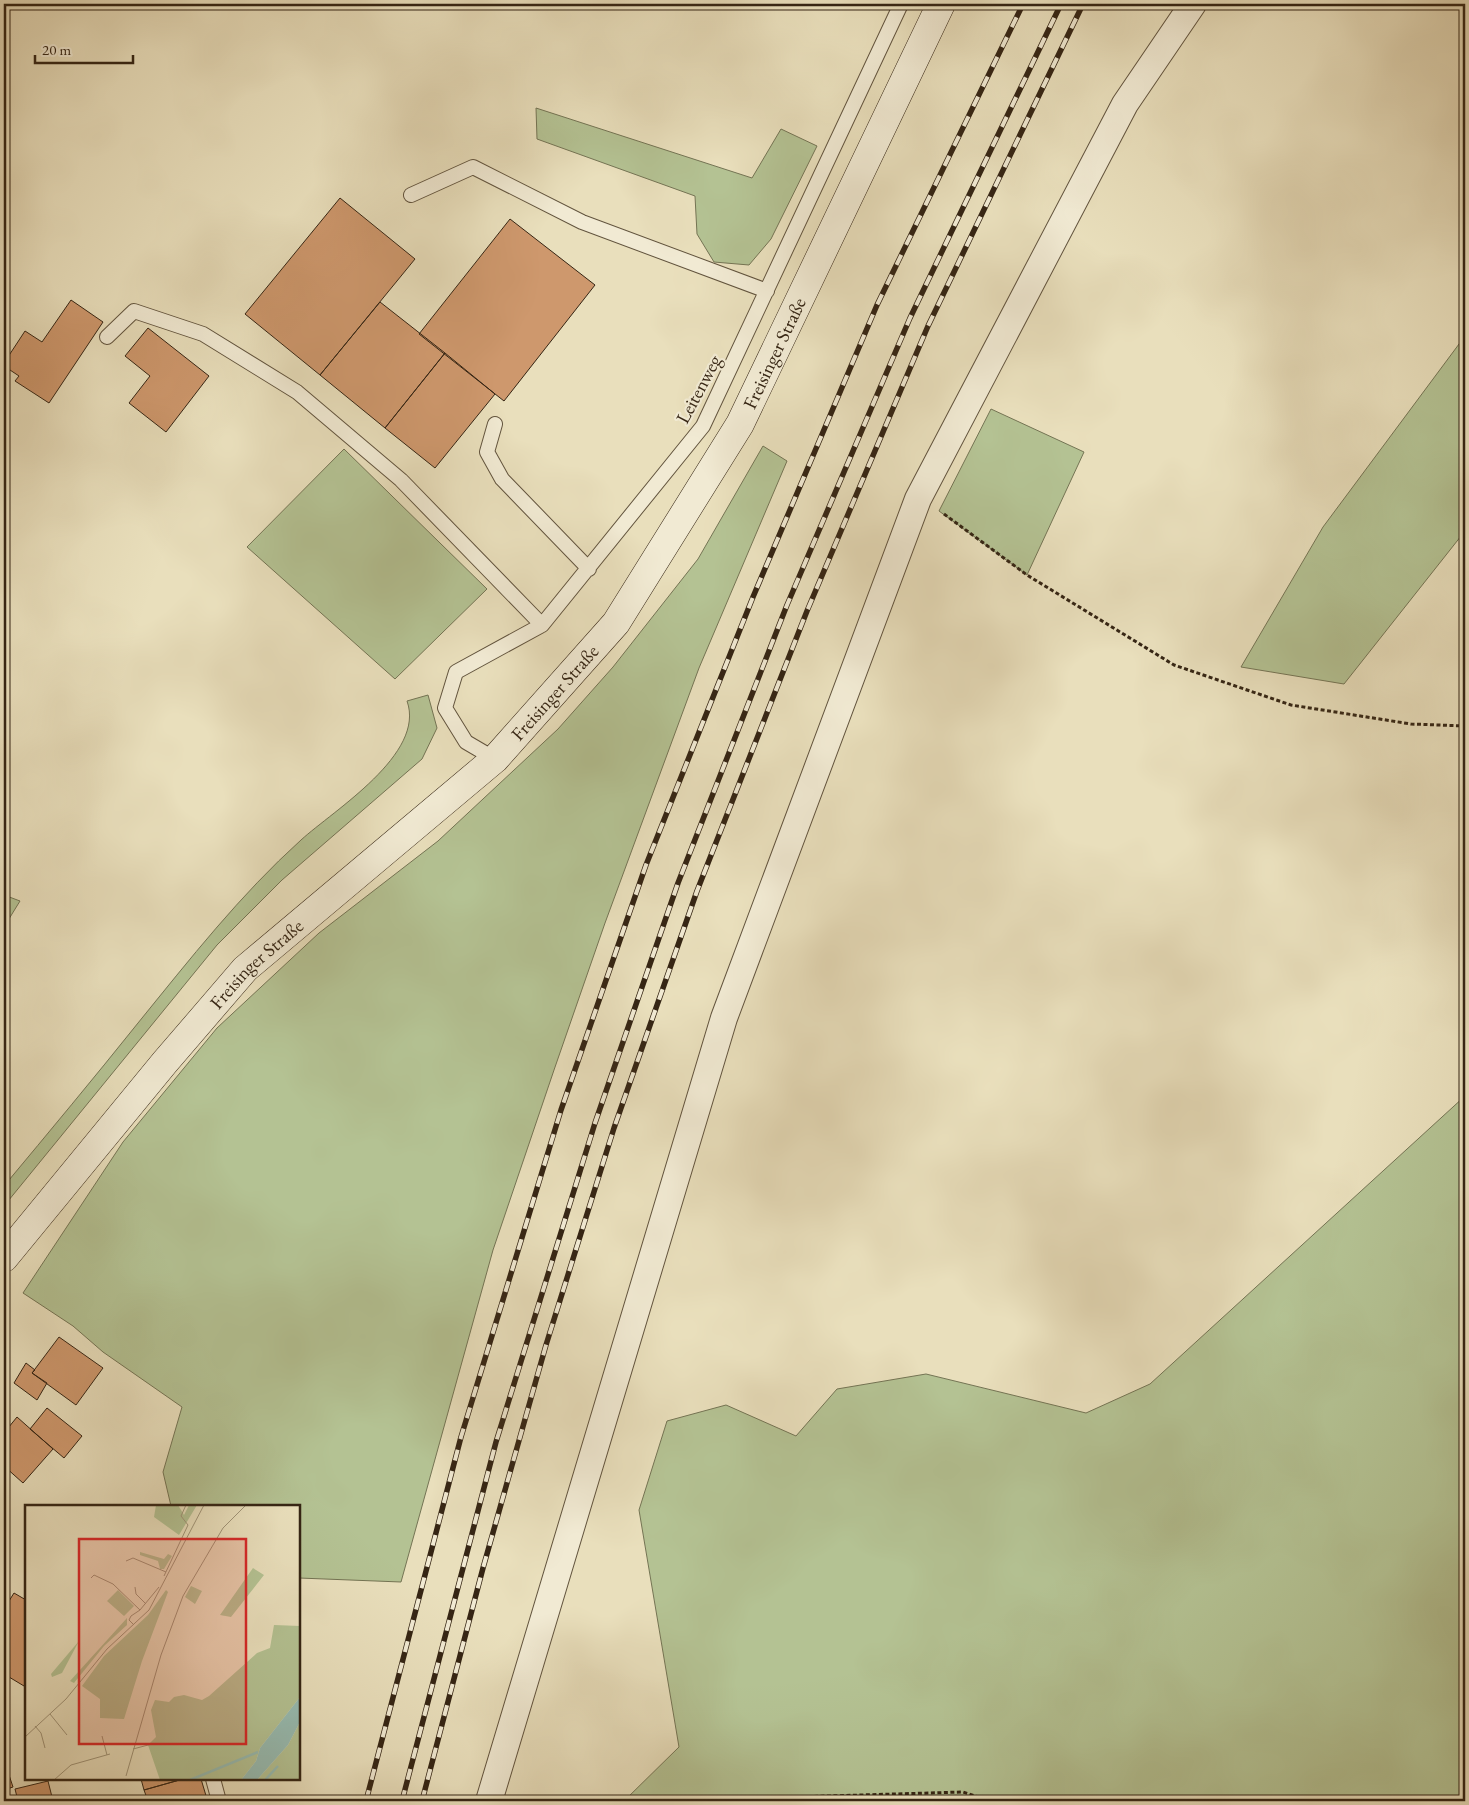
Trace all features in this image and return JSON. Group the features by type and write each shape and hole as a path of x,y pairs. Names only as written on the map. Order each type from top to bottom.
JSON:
{"main road":[{"name":"Freisinger Straße","path":"4,1258 165,1062 245,969 495,759 616,623 740,424 941,4"}],"street":[{"path":"489,1801 724,1018 918,499 1125,104 1193,4"}],"lane":[{"name":"Leitenweg","path":"495,759 466,742 445,708 456,672 542,625 703,426 901,4"},
{"path":"411,195 473,167 582,222 767,291"},
{"path":"107,338 134,311 203,334 297,392 401,480 542,625"},
{"path":"494,424 487,452 502,479 589,569"},
{"path":"213,1780 219,1801"}],"path":[{"path":"918,499 939,510 1027,575 1174,665 1291,705 1410,724 1465,726"},
{"path":"658,1801 963,1792 991,1801"}],"green space":[{"path":"536,108 752,178 781,129 817,146 771,239 749,265 714,262 697,234 695,196 537,139"},
{"path":"1465,336 1465,531 1344,684 1241,667 1323,527"},
{"path":"991,409 1084,452 1027,575 939,511"},
{"path":"763,446 787,461 699,668 605,923 554,1070 493,1250 401,1582 300,1578 300,1505 171,1505 163,1472 182,1407 103,1352 73,1326 23,1293 123,1142 217,1028 319,933 438,841 558,729 613,667 698,559"},
{"path":"344,449 487,589 395,679 247,547"},
{"path":"428,695 437,728 422,759 282,880 217,945 4,1206 4,1186 196,951 236,905 279,861 301,840 374,779 391,760 403,741 409,721 407,701"},
{"path":"4,895 20,901 4,927"},
{"path":"1465,1096 1465,1801 624,1801 679,1747 639,1510 667,1421 726,1405 796,1436 837,1389 926,1374 1086,1413 1150,1384"}],"building":[{"path":"340,198 415,259 320,375 245,314"},
{"path":"510,219 595,285 504,401 419,334"},
{"path":"71,300 103,322 49,403 15,381 19,376 4,366 4,363 25,331 42,342"},
{"path":"380,302 445,353 385,428 320,375"},
{"path":"148,328 209,376 166,432 129,403 150,376 125,356"},
{"path":"445,353 495,394 435,468 385,428"},
{"path":"59,1337 103,1368 76,1405 32,1373"},
{"path":"26,1363 35,1370 32,1373 47,1383 37,1400 14,1383"},
{"path":"47,1408 82,1436 64,1458 30,1429"},
{"path":"17,1417 53,1449 23,1483 4,1466 4,1433"},
{"path":"14,1593 25,1599 24,1686 4,1674 4,1609"},
{"path":"6,1766 13,1787 4,1790 4,1767"},
{"path":"141,1780 179,1780 144,1790"},
{"path":"179,1780 201,1780 207,1799 198,1801 148,1801 144,1790"},
{"path":"48,1781 53,1801 18,1801 15,1789"}],"railway":[{"path":"366,1801 461,1437 561,1110 646,865 753,597 877,305 1023,4"},
{"path":"402,1801 496,1442 595,1123 678,883 787,605 910,318 1061,4"},
{"path":"422,1801 483,1568 546,1345 614,1128 697,891 807,611 928,326 1083,4"}]}
